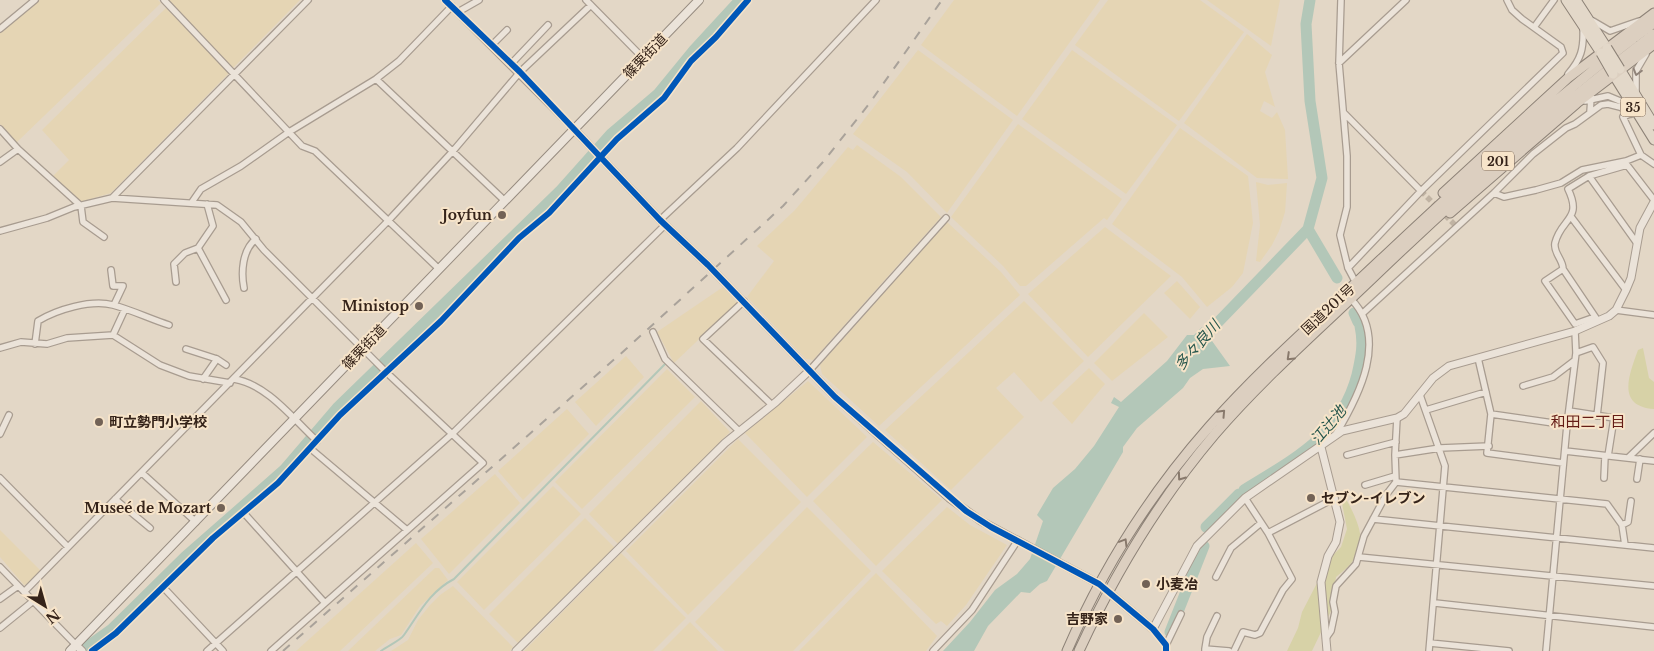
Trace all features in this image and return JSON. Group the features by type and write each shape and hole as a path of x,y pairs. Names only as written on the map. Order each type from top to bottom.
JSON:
{"highway":[{"name":"201","path":"1378,262 1388,246 1469,168 1556,90 1604,50 1652,17"},
{"name":"国道201号","path":"1067,651 1099,584 1135,524 1208,428 1279,354 1378,262 1536,116 1652,17"},
{"name":"国道201号","path":"1079,651 1108,590 1162,504 1215,435 1259,388 1378,273 1542,122 1654,34"},
{"name":"201","path":"1378,273 1408,251 1537,136 1616,71 1654,45"}],"main road":[{"name":"篠栗街道","path":"77,649 363,347 699,0"},
{"name":"35","path":"1566,0 1585,21 1604,50 1635,109 1654,140"},
{"name":"35","path":"1576,0 1585,21"},
{"name":"35","path":"1635,109 1654,125"}],"street":[{"path":"0,29 35,0"},
{"path":"164,0 302,146 315,151 439,269"},
{"path":"112,198 236,75 308,0"},
{"path":"445,0 520,72 662,222 744,301 835,397 966,511 1108,590 1153,629 1166,648"},
{"path":"458,12 479,0"},
{"path":"586,0 642,58"},
{"path":"92,651 116,633 212,538 278,484 340,415 441,321 519,238 549,213 617,139 664,98 691,61 716,37 748,0"},
{"path":"1341,0 1339,63 1348,156 1347,207 1340,235 1348,268 1356,283"},
{"path":"1339,63 1406,0"},
{"path":"1348,268 1421,191 1563,53 1561,47 1512,10 1507,0"},
{"path":"1535,26 1554,0"},
{"path":"206,651 452,433 737,148 873,1"},
{"path":"24,592 388,221 453,152 520,72 591,5"},
{"path":"192,202 201,189 241,166 289,132 376,79 400,61 452,6"},
{"path":"1556,90 1579,61 1584,48 1585,21 1610,31 1621,29 1652,17"},
{"path":"511,64 548,25"},
{"path":"492,45 507,30"},
{"path":"1635,109 1634,83 1636,70 1642,58 1654,45"},
{"path":"376,79 505,201"},
{"path":"1537,136 1591,98 1608,96 1635,109"},
{"path":"1590,112 1591,98"},
{"path":"1363,313 1494,193 1533,154 1566,128 1575,124 1600,105 1608,104 1635,109"},
{"path":"1635,109 1623,117 1641,155 1654,164"},
{"path":"1343,112 1421,191"},
{"path":"0,129 18,149 81,206 83,222 104,237"},
{"path":"0,162 18,149"},
{"path":"1494,193 1504,197 1536,190 1561,183 1582,170 1626,161 1641,155"},
{"path":"1597,320 1563,269 1563,264 1554,245 1565,225 1572,218 1575,203 1568,190 1589,176 1627,166 1654,201 1640,228 1631,278 1616,310"},
{"path":"1589,176 1636,242"},
{"path":"0,231 112,198 217,205 232,213 386,372 452,433 483,465 271,651"},
{"path":"176,282 174,264 185,253 198,248 213,226 207,204"},
{"path":"516,651 700,467 809,371 946,218"},
{"path":"1572,218 1626,290"},
{"path":"244,288 241,273 251,243 256,239"},
{"path":"198,248 226,300"},
{"path":"1563,269 1545,281 1575,324 1597,320"},
{"path":"110,270 113,286 123,286 114,305"},
{"path":"1335,436 1353,405 1368,361 1369,340 1363,313 1351,299"},
{"path":"744,301 703,339 772,405"},
{"path":"36,344 35,327 38,322 54,312 75,306 114,305 169,325"},
{"path":"113,335 125,309"},
{"path":"1153,629 1196,546 1245,498 1335,436 1353,428 1398,418 1411,408 1439,372 1449,366 1575,331 1616,310 1654,315"},
{"path":"1546,651 1559,499 1576,353 1575,331"},
{"path":"653,332 665,359 740,431"},
{"path":"0,348 21,342 47,344 67,338 113,335 160,365 203,380 245,380 263,392 318,441"},
{"path":"1576,353 1593,347 1603,363 1597,416"},
{"path":"186,349 218,359 226,365"},
{"path":"1478,358 1491,414 1487,453 1563,463"},
{"path":"203,380 218,359"},
{"path":"1523,386 1553,377 1574,361"},
{"path":"1426,410 1486,392"},
{"path":"1420,395 1445,466 1439,524 1435,603 1429,651"},
{"path":"1569,411 1614,418 1604,478"},
{"path":"1491,414 1567,424"},
{"path":"0,434 9,415"},
{"path":"1326,638 1331,631 1335,612 1333,602 1334,591 1360,557 1364,536 1396,479 1394,455 1398,418"},
{"path":"1629,458 1654,433"},
{"path":"1347,455 1396,442"},
{"path":"1394,455 1440,448 1489,446"},
{"path":"1321,447 1340,522 1339,532 1325,564 1321,582 1327,651"},
{"path":"311,449 407,530"},
{"path":"1565,451 1654,461"},
{"path":"1637,479 1640,459"},
{"path":"142,473 196,522"},
{"path":"0,478 68,547"},
{"path":"1365,485 1396,479 1444,488 1607,504 1622,525 1625,545"},
{"path":"1234,651 1243,632 1255,635 1260,633 1283,590 1292,579 1268,533 1245,498"},
{"path":"1268,533 1335,498"},
{"path":"115,499 150,528"},
{"path":"1622,525 1628,522 1631,501"},
{"path":"243,512 325,603"},
{"path":"1373,519 1439,524 1654,548"},
{"path":"1216,577 1231,548 1261,523"},
{"path":"933,651 972,610 1020,541"},
{"path":"1360,557 1654,586"},
{"path":"0,567 77,649"},
{"path":"0,599 18,586"},
{"path":"163,587 223,651"},
{"path":"0,628 32,602"},
{"path":"1435,603 1654,627"},
{"path":"1166,648 1181,614"},
{"path":"1216,616 1207,637 1205,650 1229,651"},
{"path":"1430,643 1509,651"}],"shaded area":[{"path":"40,0 158,0 161,3 16,143 0,124 0,33"},
{"path":"169,0 300,0 232,69"},
{"path":"954,0 1100,0 1017,116 921,45"},
{"path":"1108,0 1200,0 1244,32 1179,121 1075,45"},
{"path":"1207,0 1280,0 1271,46"},
{"path":"166,8 230,72 111,193 80,202 53,176 69,160 42,130"},
{"path":"1247,34 1272,55 1265,72 1275,107 1264,101 1260,111 1272,118 1277,112 1285,130 1288,179 1257,178 1184,123"},
{"path":"918,50 1013,120 947,213 907,172 853,134"},
{"path":"1072,50 1177,125 1126,194 1022,119"},
{"path":"1018,124 1122,199 1107,220 1104,218 1026,286 1020,286 1003,266 951,217"},
{"path":"1180,128 1248,176 1253,223 1243,273 1232,287 1207,307 1182,277 1112,224"},
{"path":"857,145 901,177 941,217 813,360 806,359 747,297 774,261 757,246 795,210 848,147 853,150"},
{"path":"1256,182 1268,185 1287,183 1285,212 1279,231 1260,262 1256,261 1260,225"},
{"path":"947,222 1001,272 1020,295 879,426 822,374 820,365"},
{"path":"1105,227 1171,276 1088,357 1028,294"},
{"path":"1177,281 1200,307 1190,319 1164,293"},
{"path":"723,287 737,303 674,363 657,332"},
{"path":"1024,301 1084,361 1041,402 1014,372 996,388 1024,417 951,490 885,430"},
{"path":"1144,313 1168,337 1112,381 1094,363"},
{"path":"1643,348 1649,378 1654,382 1654,409 1642,407 1634,402 1628,388 1631,369 1638,350"},
{"path":"626,356 644,377 596,426 575,402"},
{"path":"1089,368 1105,384 1072,424 1052,403"},
{"path":"667,369 695,397 582,509 555,482"},
{"path":"808,381 867,437 807,497 745,433"},
{"path":"701,401 730,432 618,544 589,514"},
{"path":"567,409 589,434 523,500 498,471"},
{"path":"738,439 801,502 688,615 626,551"},
{"path":"873,442 942,500 876,566 813,501"},
{"path":"495,474 520,503 449,574 421,539"},
{"path":"553,486 581,514 484,610 457,582"},
{"path":"1341,498 1346,499 1357,522 1360,532 1359,550 1347,568 1336,577 1331,611 1312,651 1287,651 1298,628 1302,612 1330,558 1341,547 1347,529"},
{"path":"807,507 871,571 793,651 725,651 695,622"},
{"path":"947,507 970,525 1007,545 966,605 947,626 941,621 936,624 882,571"},
{"path":"585,518 615,548 519,644 489,614"},
{"path":"0,530 41,571 30,583 24,585 0,557"},
{"path":"416,543 433,563 340,651 296,651"},
{"path":"621,553 686,618 653,651 524,651"},
{"path":"435,568 439,568 448,580 420,606 401,635 390,639 375,651 348,651"},
{"path":"876,573 937,636 926,651 799,651"},
{"path":"453,586 513,647 510,651 391,651 408,640 418,620 430,605"},
{"path":"690,622 718,651 661,651"}],"water":[{"path":"1202,327 1230,366 1203,369 1190,378 1183,388 1137,428 1123,447 1123,452 1047,581 1040,584 1030,593 1021,592 988,626 974,651 943,651 970,622 995,590 1017,574 1030,559 1043,521 1037,515 1053,488 1075,469 1094,446 1119,407 1111,403 1114,397 1121,402 1167,361 1187,335 1194,335"}],"waterway":[{"path":"81,651 112,629 185,557 284,470 337,408 561,190 611,134 658,94 694,50 740,0"},
{"name":"多々良川","path":"1197,344 1308,229 1322,178 1310,101 1306,24 1310,0"},
{"name":"江辻池","path":"1308,229 1337,278"},
{"name":"江辻池","path":"1354,313 1358,322"},
{"name":"江辻池","path":"1244,490 1298,456 1313,444 1340,414 1350,396 1357,375 1362,345 1360,326"},
{"path":"381,651 402,637 431,597 445,584 454,579 666,363"},
{"name":"江辻池","path":"1206,527 1239,494"},
{"name":"江辻池","path":"1170,632 1204,546"}],"tunnel":[{"path":"1421,191 1456,226"}],"railway":[{"path":"283,651 626,349 783,206 823,162 869,104 942,0"}],"cycle path":[{"path":"445,0 520,72 660,220 708,265 835,397 966,511 991,527 1099,584 1153,629 1166,645 1166,651"},
{"path":"92,651 116,633 213,538 278,483 340,415 441,321 519,238 549,213 617,139 664,98 691,61 716,37 748,0"}],"place":[{"name":"Joyfun","path":"502,215"},
{"name":"Ministop","path":"419,306"},
{"name":"町立勢門小学校","path":"99,422"},
{"name":"セブン-イレブン","path":"1311,498"},
{"name":"Museé de Mozart","path":"221,508"},
{"name":"小麦冶","path":"1146,584"},
{"name":"吉野家","path":"1118,619"}],"district":[{"name":"和田二丁目","path":"1588,421"}]}
